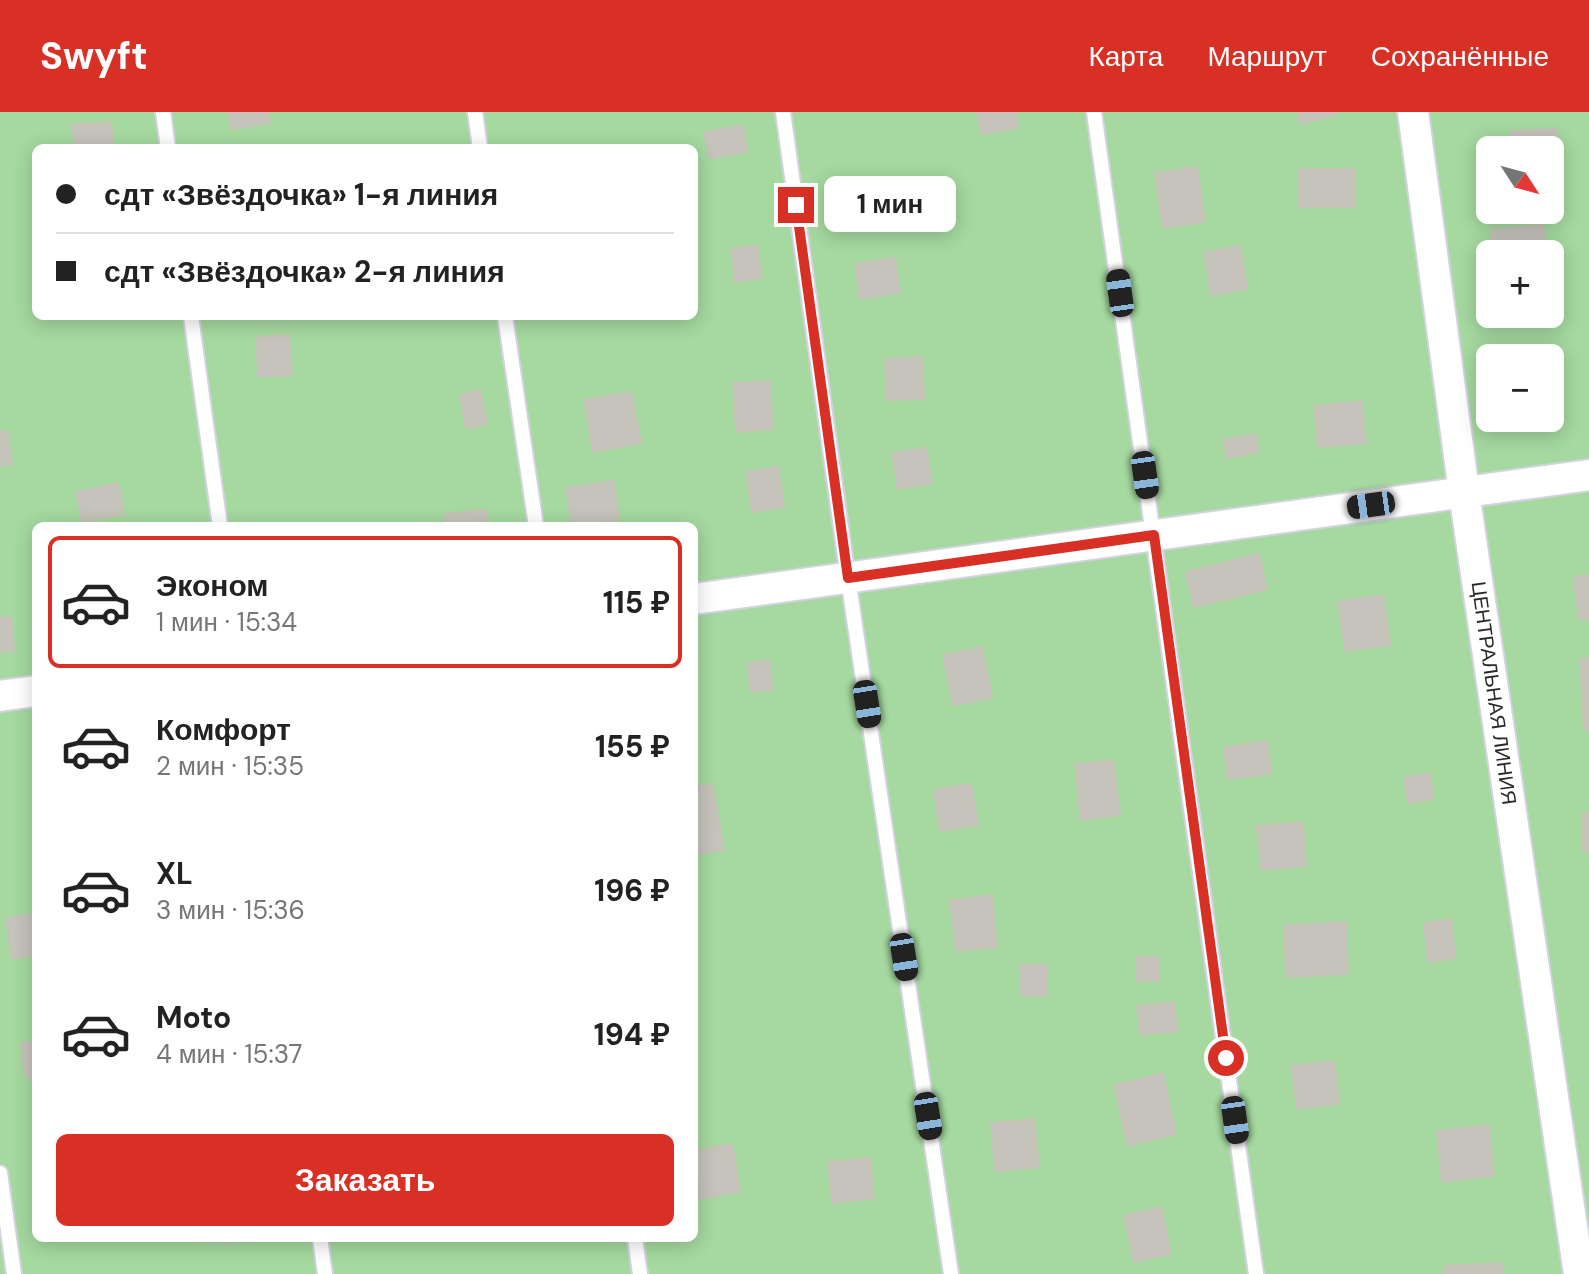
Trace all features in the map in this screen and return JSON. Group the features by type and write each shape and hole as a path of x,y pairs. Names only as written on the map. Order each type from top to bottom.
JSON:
{"street":[{"name":"ЦЕНТРАЛЬНАЯ ЛИНИЯ","path":"1413,112 1464,492 1579,1274"},
{"path":"698,598 1589,475"},
{"path":"0,696 32,692"}],"lane":[{"path":"163,112 167,144"},
{"path":"475,112 479,144"},
{"path":"783,112 951,1274"},
{"path":"1094,112 1256,1274"},
{"path":"192,320 219,522"},
{"path":"506,320 535,522"},
{"path":"0,1173 14,1274"},
{"path":"321,1242 325,1274"},
{"path":"636,1242 640,1274"}],"green space":[{"path":"0,112 1589,112 1589,1274 0,1274"}],"building":[{"path":"228,112 268,112 270,123 231,129"},
{"path":"977,112 1016,112 1018,128 981,134"},
{"path":"1298,112 1336,112 1337,115 1300,123"},
{"path":"111,122 114,144 74,144 72,125"},
{"path":"743,125 747,152 709,158 704,132"},
{"path":"1556,129 1556,136 1511,136 1511,131"},
{"path":"1197,167 1205,222 1163,228 1155,173"},
{"path":"1299,169 1355,169 1355,207 1299,207"},
{"path":"1543,225 1545,240 1492,240 1491,230"},
{"path":"757,245 762,278 735,282 731,249"},
{"path":"1240,246 1247,289 1211,295 1204,252"},
{"path":"895,258 900,293 860,299 855,264"},
{"path":"289,335 292,375 258,377 256,337"},
{"path":"922,357 924,399 887,400 885,359"},
{"path":"770,381 773,429 736,432 733,383"},
{"path":"480,390 487,424 466,428 460,395"},
{"path":"631,392 641,443 593,452 584,400"},
{"path":"1362,401 1366,443 1318,447 1314,406"},
{"path":"7,431 12,464 0,466 0,432"},
{"path":"1255,434 1259,452 1227,458 1223,440"},
{"path":"926,448 932,483 898,489 892,453"},
{"path":"778,467 784,507 752,512 746,472"},
{"path":"614,481 619,520 571,522 566,488"},
{"path":"118,483 124,514 82,522 76,492"},
{"path":"486,510 487,522 445,522 444,514"},
{"path":"1259,554 1267,589 1194,607 1186,572"},
{"path":"1589,575 1589,619 1579,620 1574,577"},
{"path":"1383,595 1390,645 1345,651 1338,601"},
{"path":"11,617 14,651 0,652 0,618"},
{"path":"982,647 992,698 953,705 943,655"},
{"path":"1589,658 1589,730 1584,731 1580,659"},
{"path":"769,660 773,690 750,692 747,663"},
{"path":"1267,741 1271,774 1228,779 1224,747"},
{"path":"1113,760 1120,815 1081,820 1075,764"},
{"path":"1430,773 1433,799 1408,803 1404,777"},
{"path":"712,784 724,850 698,854 698,786"},
{"path":"971,784 978,825 940,831 934,790"},
{"path":"1583,813 1589,813 1589,852 1583,852"},
{"path":"1303,822 1306,866 1261,870 1257,826"},
{"path":"992,895 997,947 956,951 950,900"},
{"path":"32,915 32,956 12,959 6,918"},
{"path":"1451,919 1455,958 1428,962 1424,923"},
{"path":"1346,922 1348,974 1286,977 1284,925"},
{"path":"1136,957 1159,957 1159,981 1137,981"},
{"path":"1021,965 1047,965 1046,996 1020,996"},
{"path":"1174,1002 1177,1031 1140,1035 1137,1006"},
{"path":"32,1042 32,1078 26,1079 21,1043"},
{"path":"1334,1061 1339,1104 1297,1109 1291,1066"},
{"path":"1163,1073 1176,1134 1128,1146 1114,1085"},
{"path":"1034,1119 1039,1167 995,1171 991,1123"},
{"path":"1489,1125 1494,1176 1442,1182 1437,1131"},
{"path":"732,1144 740,1192 699,1199 698,1150"},
{"path":"870,1158 874,1198 832,1203 828,1162"},
{"path":"1161,1207 1171,1254 1134,1262 1124,1216"},
{"path":"1502,1263 1503,1274 1444,1274 1444,1266"}],"route":[{"path":"796,205 848,578 1154,535 1226,1058"}]}
